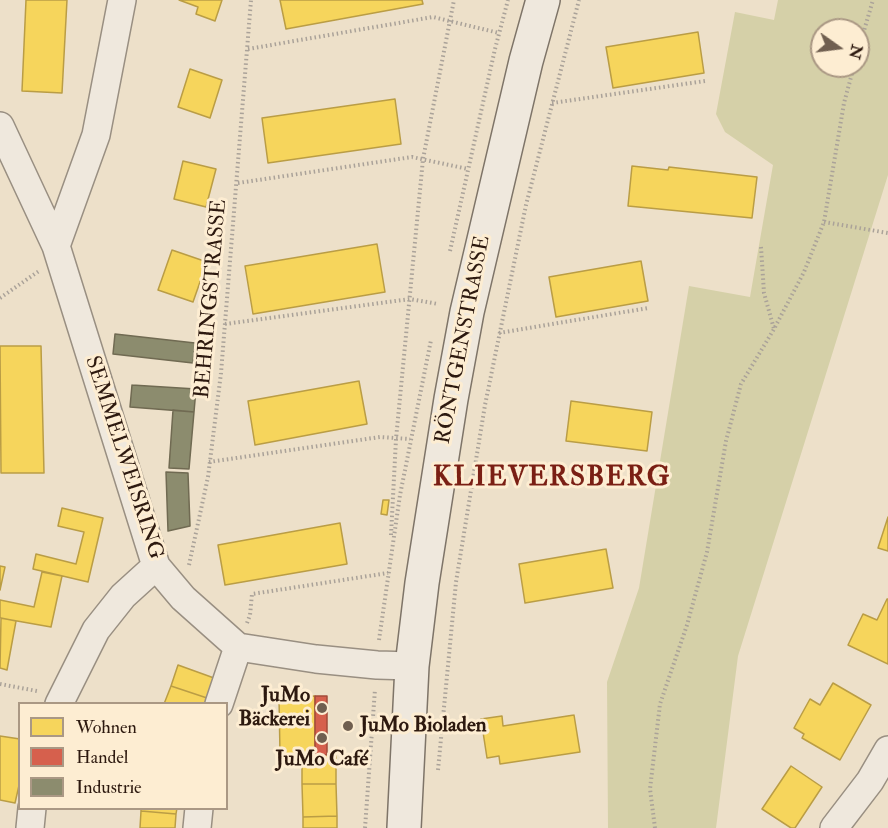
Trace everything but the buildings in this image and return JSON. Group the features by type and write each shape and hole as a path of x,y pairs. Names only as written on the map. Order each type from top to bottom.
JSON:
{"street":[{"path":"56,246 96,135 122,0"},
{"name":"RÖNTGENSTRASSE","path":"404,828 412,666 434,499 467,312 526,61 543,0"},
{"name":"SEMMELWEISRING","path":"0,126 56,246 156,566 183,598 238,647"},
{"path":"60,700 96,630 123,596 156,566"},
{"path":"220,702 238,647 316,659 412,666"},
{"path":"834,828 870,781 888,750"},
{"path":"30,828 32,810"},
{"path":"197,828 199,810"}],"path":[{"name":"BEHRINGSTRASSE","path":"183,598 209,462 225,324 251,0"},
{"path":"390,558 396,439 423,159 454,0"},
{"path":"437,774 456,582 485,405 526,205 579,0"},
{"path":"868,18 873,0"},
{"path":"248,49 434,17 499,33"},
{"path":"655,828 650,789 660,704 687,625 707,552 726,441 741,384 804,272 824,222 844,103 851,78"},
{"path":"552,103 705,81"},
{"path":"238,183 412,157 468,169"},
{"path":"824,222 888,233"},
{"path":"0,298 39,272 56,246"},
{"path":"761,247 764,292 774,329"},
{"path":"225,324 410,299 438,304"},
{"path":"499,333 648,308"},
{"path":"209,462 380,437 410,440"},
{"path":"250,615 252,594 388,573"},
{"path":"0,684 60,700"}],"shaded area":[{"path":"778,0 888,0 888,175 738,656 716,828 608,828 607,682 639,588 689,286 750,297 773,165 725,132 716,114 735,12 774,20"}],"place":[{"name":"JuMo Bäckerei","path":"322,708"},
{"name":"JuMo Bioladen","path":"348,726"},
{"name":"JuMo Café","path":"322,738"}],"district":[{"name":"KLIEVERSBERG","path":"552,479"}]}
